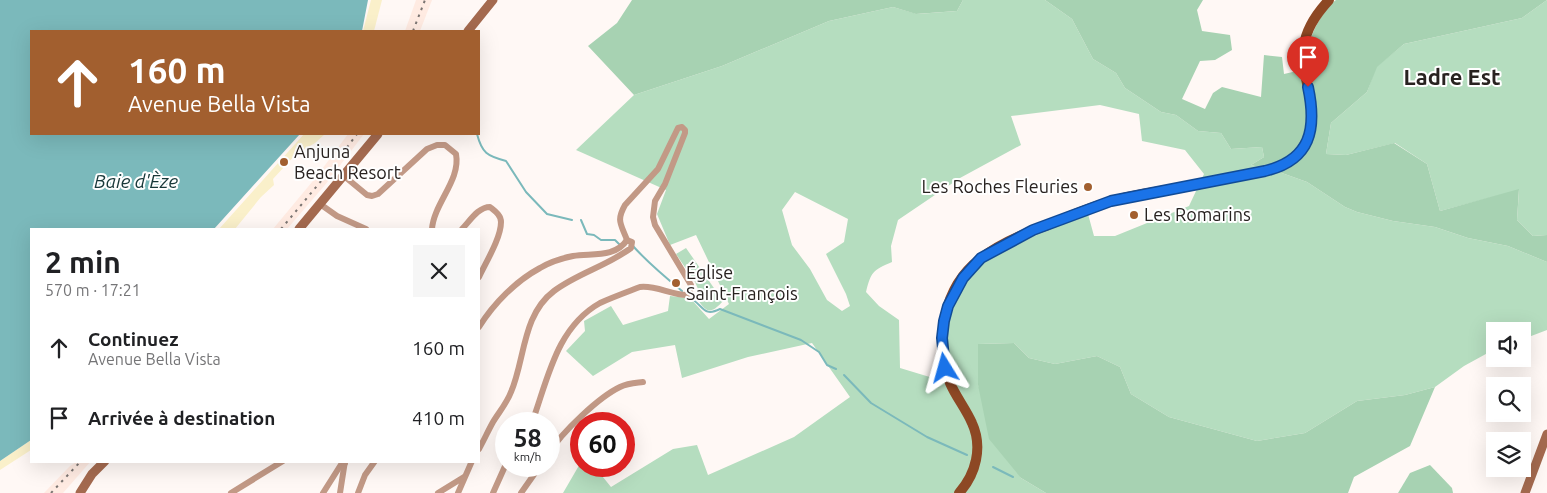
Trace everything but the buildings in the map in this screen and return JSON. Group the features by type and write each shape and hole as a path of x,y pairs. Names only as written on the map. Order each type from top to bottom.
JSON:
{"main road":[{"path":"469,30 493,0"},
{"path":"959,493 974,471 977,446 974,427 953,389 945,368 942,346 943,326 950,299 966,273 981,258 1033,230 1111,201 1270,170 1290,162 1305,145 1312,125 1313,110 1303,55 1306,38 1315,16 1330,0"},
{"path":"299,228 377,135"},
{"path":"344,176 358,165 383,135"},
{"path":"1525,493 1547,434"},
{"path":"950,493 962,481 969,470 977,446"},
{"path":"80,493 92,474 103,463"},
{"path":"87,493 103,463"}],"street":[{"path":"480,447 512,391 526,336 545,299 584,272 631,248 633,244 630,240 627,240 620,225 621,212 625,205 658,169 678,128 682,127 685,133 665,184 655,200 652,218 691,285 690,292 687,295 680,295 646,286 640,287 601,303 586,313 572,327 558,348 536,412"},
{"path":"344,176 367,195 372,196 378,194 427,150 437,145 446,145 456,154 457,168 437,209 432,228"},
{"path":"320,204 337,216 364,228"},
{"path":"463,228 486,207 490,207 499,216 501,221 499,234 480,275"},
{"path":"480,325 501,298 540,268 572,256 613,252 627,240"},
{"path":"560,440 596,403 621,386 643,382"},
{"path":"231,493 280,463"},
{"path":"323,493 344,463"},
{"path":"340,493 345,463"},
{"path":"358,493 365,475 374,463"},
{"path":"458,493 471,463"},
{"path":"438,493 464,477"},
{"path":"493,493 500,477"},
{"path":"521,493 532,477"}],"shaded area":[{"path":"416,0 432,0 420,30 405,30"},
{"path":"347,135 363,135 325,185 288,228 274,228 317,176"},
{"path":"75,463 89,463 63,493 44,493"}],"green space":[{"path":"632,0 963,0 957,11 916,14 893,7 829,21 722,66 634,95 588,46 617,23"},
{"path":"963,0 1045,0 1072,19 1093,59 1116,73 1125,88 1161,112 1176,115 1198,131 1221,133 1231,149 1262,147 1264,157 1251,165 1307,182 1345,207 1357,212 1393,221 1435,227 1468,238 1508,246 1547,262 1547,330 1531,336 1531,322 1486,322 1486,354 1464,366 1435,387 1405,395 1357,401 1305,433 1257,441 1169,417 1131,394 1120,367 1097,356 1055,364 1029,358 1014,343 978,344 978,385 1021,478 1046,493 563,493 572,477 603,477 611,487 627,477 635,477 635,472 673,449 697,445 708,475 794,437 850,397 812,343 748,357 682,378 675,345 632,352 593,376 566,351 585,331 584,321 611,306 623,325 668,311 670,296 690,298 709,319 729,304 696,235 670,245 657,214 666,190 576,150 634,95 722,66 829,21 893,7 917,14 957,11","holes":["1100,105 1139,114 1142,141 1185,150 1204,174 1189,206 1115,236 1094,236 1088,214 1035,235 990,256 974,269 966,279 950,313 947,325 946,350 952,372 933,378 900,368 899,320 879,306 866,292 869,280 874,272 892,262 891,246 898,220 960,178 1021,145 1011,116","795,192 848,219 844,242 826,254 850,306 842,311 827,300 810,269 792,245 782,210"]},
{"path":"1045,0 1203,0 1197,10 1202,31 1230,35 1232,50 1215,60 1200,61 1182,99 1205,109 1213,93 1222,87 1261,97 1264,55 1282,57 1284,74 1310,68 1309,50 1313,33 1324,14 1336,0 1547,0 1522,18 1404,44 1377,67 1367,92 1331,123 1326,154 1346,155 1394,143 1427,164 1440,211 1519,189 1517,220 1533,236 1547,235 1547,262 1508,246 1468,238 1435,227 1393,221 1357,212 1345,207 1307,182 1251,165 1264,157 1262,147 1231,149 1221,133 1198,131 1176,115 1161,112 1125,88 1116,73 1093,59 1072,19"},
{"path":"1547,0 1547,235 1533,236 1517,220 1519,190 1440,211 1427,164 1395,143 1346,155 1326,154 1331,123 1367,92 1376,67 1404,44 1522,18"},
{"path":"686,248 723,301 714,309 708,310 698,301 695,295 698,289 695,282 676,254"},
{"path":"1014,343 1029,358 1055,364 1097,356 1120,367 1131,394 1169,417 1257,441 1305,433 1357,401 1405,395 1435,387 1410,446 1354,477 1348,493 1046,493 1021,478 989,439 978,385 978,344"},
{"path":"1430,465 1452,488 1453,493 1398,493 1410,473"}],"sand":[{"path":"371,0 382,0 374,30 363,30"},
{"path":"303,135 324,135 315,143 296,154 273,179 274,185 261,197 236,228 220,228"},
{"path":"30,441 30,451 0,470 0,461"}],"water":[{"name":"Baie d'Èze","path":"0,0 368,0 362,30 30,30 30,135 299,135 215,228 30,228 30,441 0,461"}],"waterway":[{"path":"477,135 483,150 494,157 506,161 526,192 547,214 572,220"},
{"path":"581,220 587,234 594,235 601,240 615,240 620,245"},
{"path":"633,246 682,291"},
{"path":"692,299 704,310 711,312 720,309 801,340 819,352 827,365 836,369"},
{"path":"844,375 871,403 927,437 967,455"},
{"path":"993,467 1013,477"}],"railway":[{"path":"413,30 425,0"},
{"path":"282,228 327,174 356,135"},
{"path":"51,493 79,463"}],"place":[{"name":"Anjuna Beach Resort","path":"284,162"},
{"name":"Les Roches Fleuries","path":"1088,187"},
{"name":"Les Romarins","path":"1134,215"},
{"name":"Église Saint-François","path":"676,283"}],"district":[{"name":"Ladre Est","path":"1452,77"}],"route":[{"path":"945,368 942,338 948,306 963,278 981,258 1033,230 1111,201 1265,171 1290,162 1305,145 1311,131 1313,110 1308,87"}]}
